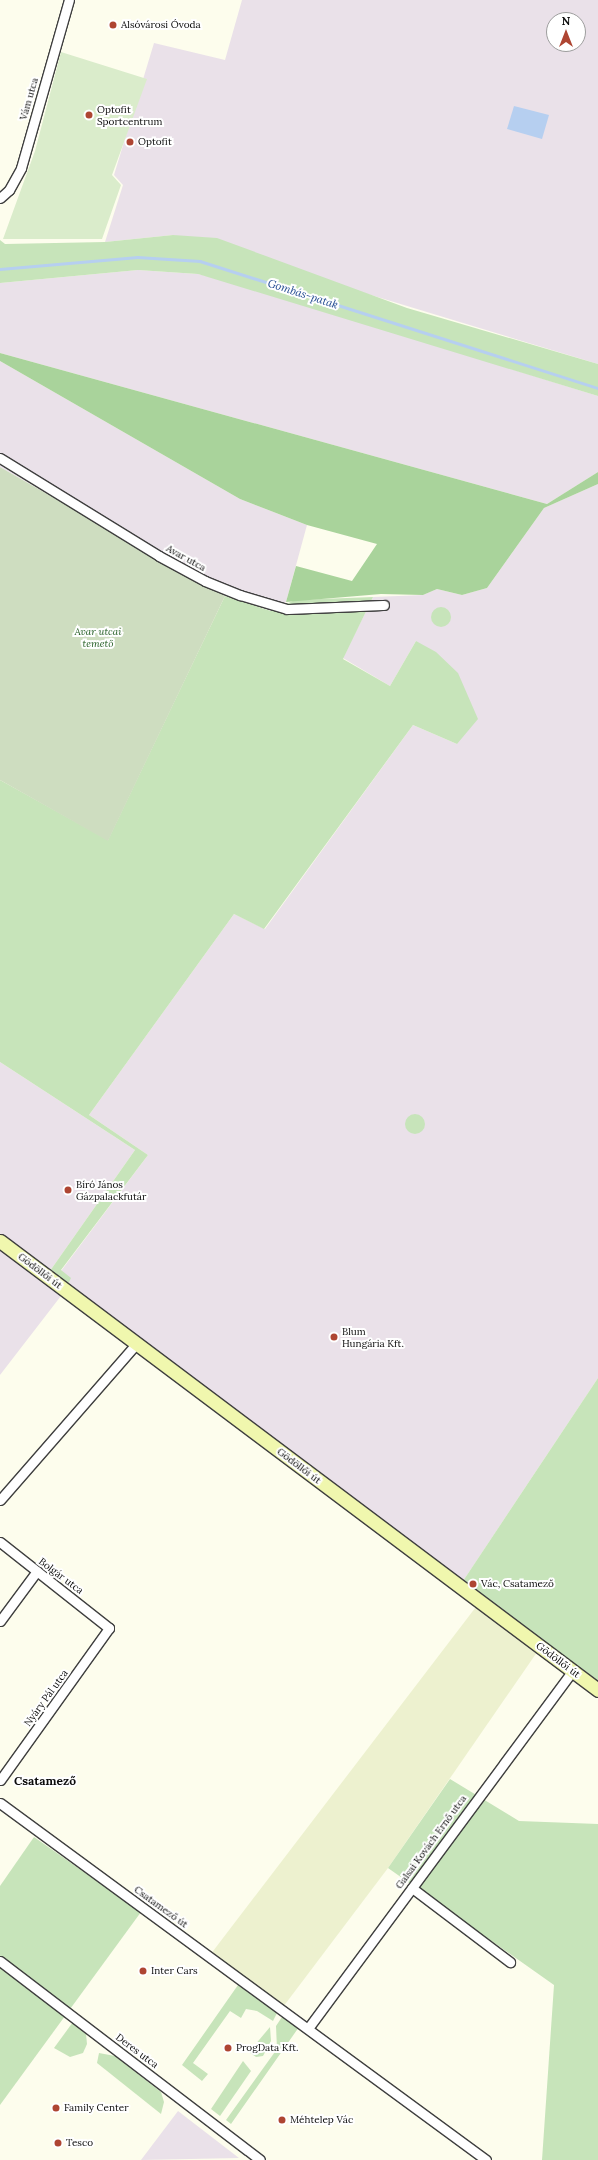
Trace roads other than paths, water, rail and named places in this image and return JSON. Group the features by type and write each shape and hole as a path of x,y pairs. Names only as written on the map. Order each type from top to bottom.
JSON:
{"main road":[{"name":"Gödöllői út","path":"0,1241 598,1690"}],"street":[{"name":"Vám utca","path":"0,198 9,190 20,168 70,0"},
{"name":"Avar utca","path":"0,458 159,556 233,592 287,609 384,605"},
{"path":"0,1500 137,1344"},
{"name":"Bolgár utca","path":"0,1542 109,1628"},
{"path":"0,1621 37,1571"},
{"name":"Nyáry Pál utca","path":"0,1780 109,1628"},
{"name":"Galsai Kovách Ernő utca","path":"309,2027 572,1671"},
{"name":"Csatamező út","path":"0,1803 309,2027 486,2160"},
{"path":"412,1888 510,1962"},
{"name":"Deres utca","path":"0,1961 260,2160"}],"water":[{"path":"514,106 549,115 542,139 507,129"}],"waterway":[{"name":"Gombás-patak","path":"0,269 137,257 200,261 598,388"}],"place":[{"name":"Alsóvárosi Óvoda","path":"113,25"},
{"name":"Optofit Sportcentrum","path":"89,115"},
{"name":"Optofit","path":"130,142"},
{"name":"Bíró János Gázpalackfutár","path":"68,1190"},
{"name":"Blum Hungária Kft.","path":"334,1337"},
{"name":"Vác, Csatamező","path":"473,1584"},
{"name":"Inter Cars","path":"143,1971"},
{"name":"ProgData Kft.","path":"228,2048"},
{"name":"Family Center","path":"56,2108"},
{"name":"Méhtelep Vác","path":"282,2120"},
{"name":"Tesco","path":"58,2143"}],"district":[{"name":"Csatamező","path":"45,1781"}],"park label":[{"name":"Avar utcai temető","path":"98,636"}]}
